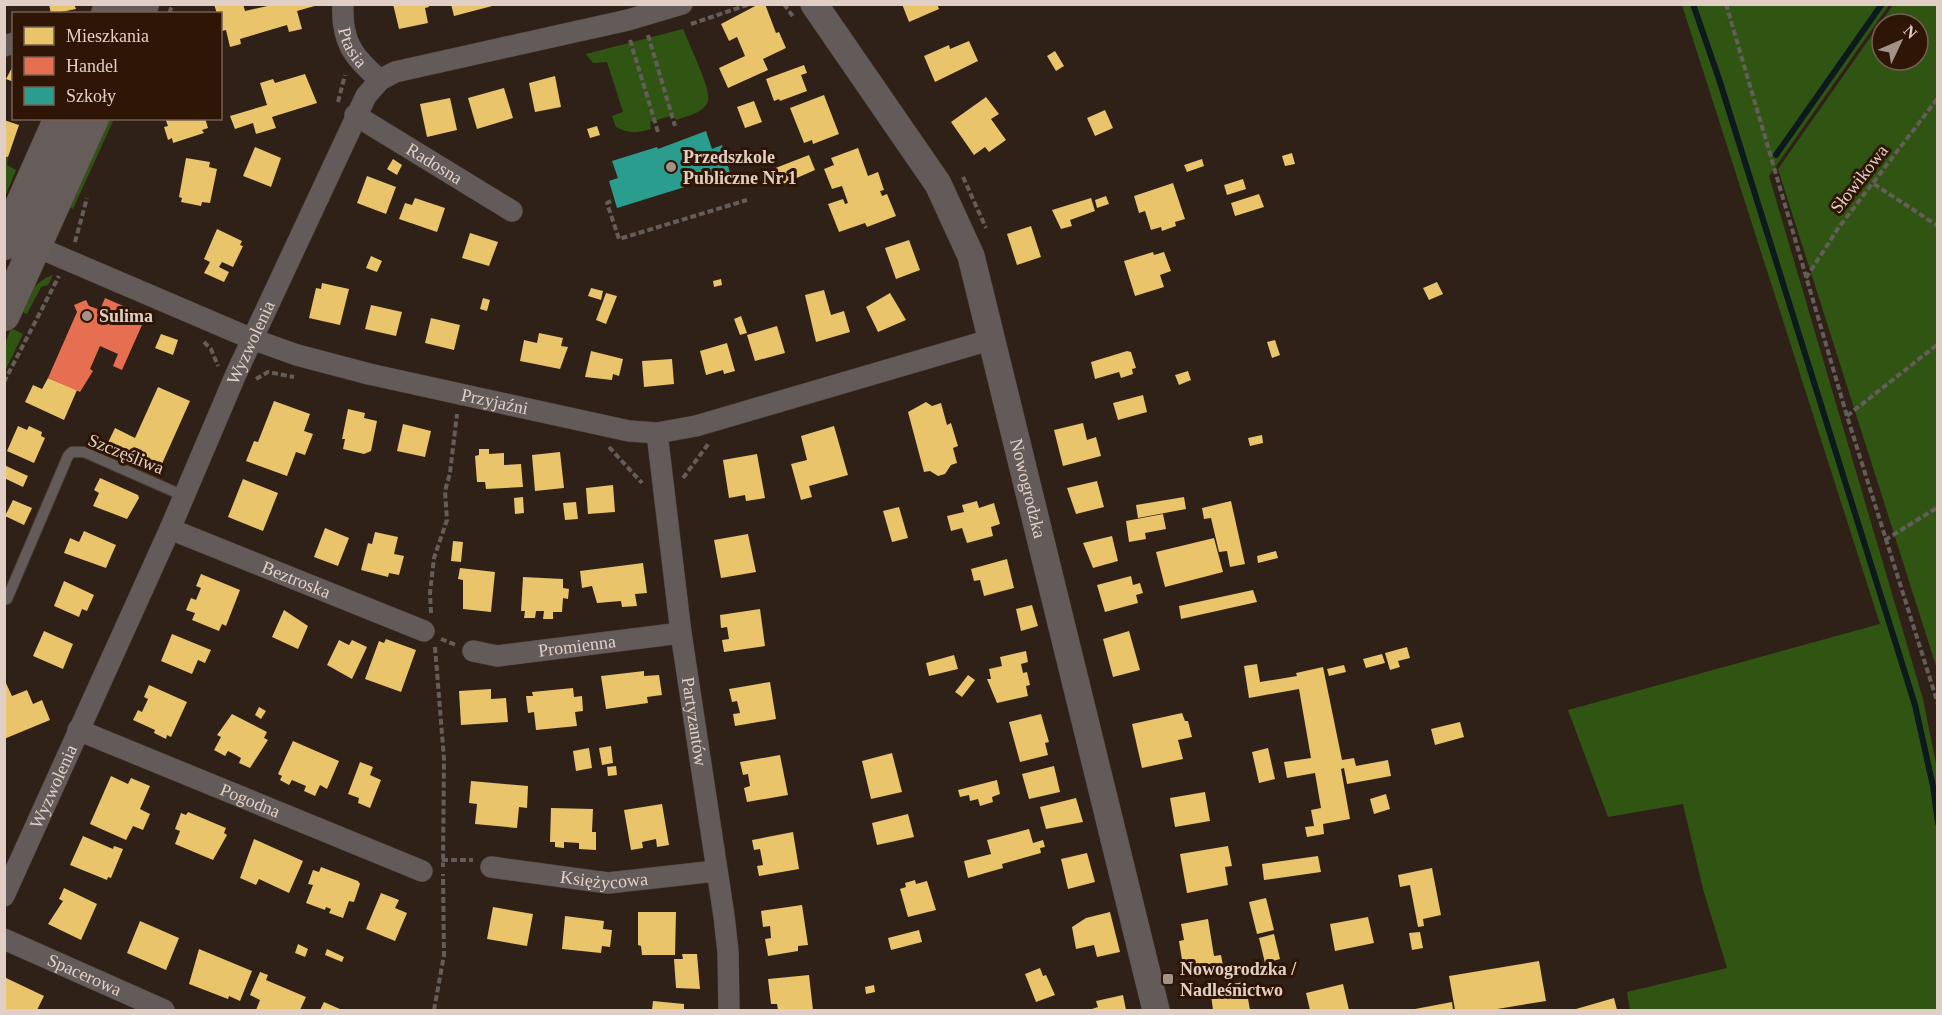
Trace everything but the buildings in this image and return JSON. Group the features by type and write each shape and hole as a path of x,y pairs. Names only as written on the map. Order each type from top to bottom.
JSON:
{"main road":[{"path":"4,315 16,242 59,120"},
{"path":"16,242 92,120"}],"street":[{"name":"Ptasia","path":"343,4 342,24 353,52 381,80"},
{"name":"Wyzwolenia","path":"4,896 170,529 252,339 355,115 366,96 381,80 395,72 412,67 626,21 685,14"},
{"name":"Nowogrodzka","path":"806,14 924,161 952,209 971,256 1156,1011"},
{"name":"Radosna","path":"355,115 512,211"},
{"name":"Przyjaźni","path":"16,242 252,339 369,374 624,429 657,433 696,426 993,339"},
{"name":"Partyzantów","path":"657,433 681,633 728,952 729,1011"},
{"name":"Beztroska","path":"170,529 428,633"},
{"name":"Promienna","path":"473,651 497,656 681,633"},
{"name":"Pogodna","path":"78,730 422,871"},
{"name":"Księżycowa","path":"491,867 608,883 716,871"},
{"name":"Spacerowa","path":"4,939 164,1011"}],"lane":[{"name":"Szczęśliwa","path":"7,599 68,456 72,452 84,452 184,496"}],"path":[{"path":"685,14 750,4"},
{"path":"784,4 806,14"},
{"path":"1726,4 1847,416 1885,540 1936,691 1938,704"},
{"path":"626,21 648,35 675,126"},
{"path":"621,42 626,21"},
{"path":"626,21 658,132"},
{"path":"648,35 658,32"},
{"name":"Słowikowa","path":"1806,279 1839,227 1938,98"},
{"path":"1874,184 1938,226"},
{"path":"611,201 607,203 619,239 747,200"},
{"path":"59,277 70,280"},
{"path":"195,337 211,349 218,366 214,376"},
{"path":"1847,416 1938,344"},
{"path":"250,382 268,372 302,379"},
{"path":"446,411 468,416"},
{"path":"434,1011 444,955 442,860 444,759 428,633 434,558 447,520 445,491 450,473 457,414"},
{"path":"608,446 643,484"},
{"path":"1885,540 1938,507"},
{"path":"428,633 473,651"},
{"path":"422,871 429,861 442,860 488,860 491,867"}],"green space":[{"path":"1682,5 1889,5 1884,12 1870,12 1870,32 1769,176 1923,699 1937,769 1937,1010 1630,1010 1627,992 1727,968 1703,889 1683,804 1608,817 1568,710 1880,624"},
{"path":"1893,5 1937,5 1937,669 1778,169 1870,38 1870,72 1930,72 1930,12 1888,12"},
{"path":"683,29 706,87 708,101 706,105 695,113 676,120 674,115 650,122 651,129 629,132 616,127 612,116 623,112 607,62 593,63 586,54"},
{"path":"104,120 114,120 73,209 66,205"},
{"path":"5,156 8,157 7,165 16,170 5,197"},
{"path":"53,275 48,285 41,287 27,314 18,310 37,285"},
{"path":"11,328 23,334 5,371 5,344"}],"waterway":[{"path":"1693,4 1719,79 1915,705 1933,786 1938,823"},
{"path":"1776,155 1882,4"}],"place":[{"name":"Przedszkole Publiczne Nr 1","path":"671,167"},
{"name":"Sulima","path":"87,316"},
{"name":"Nowogrodzka / Nadleśnictwo","path":"1168,979"}]}
